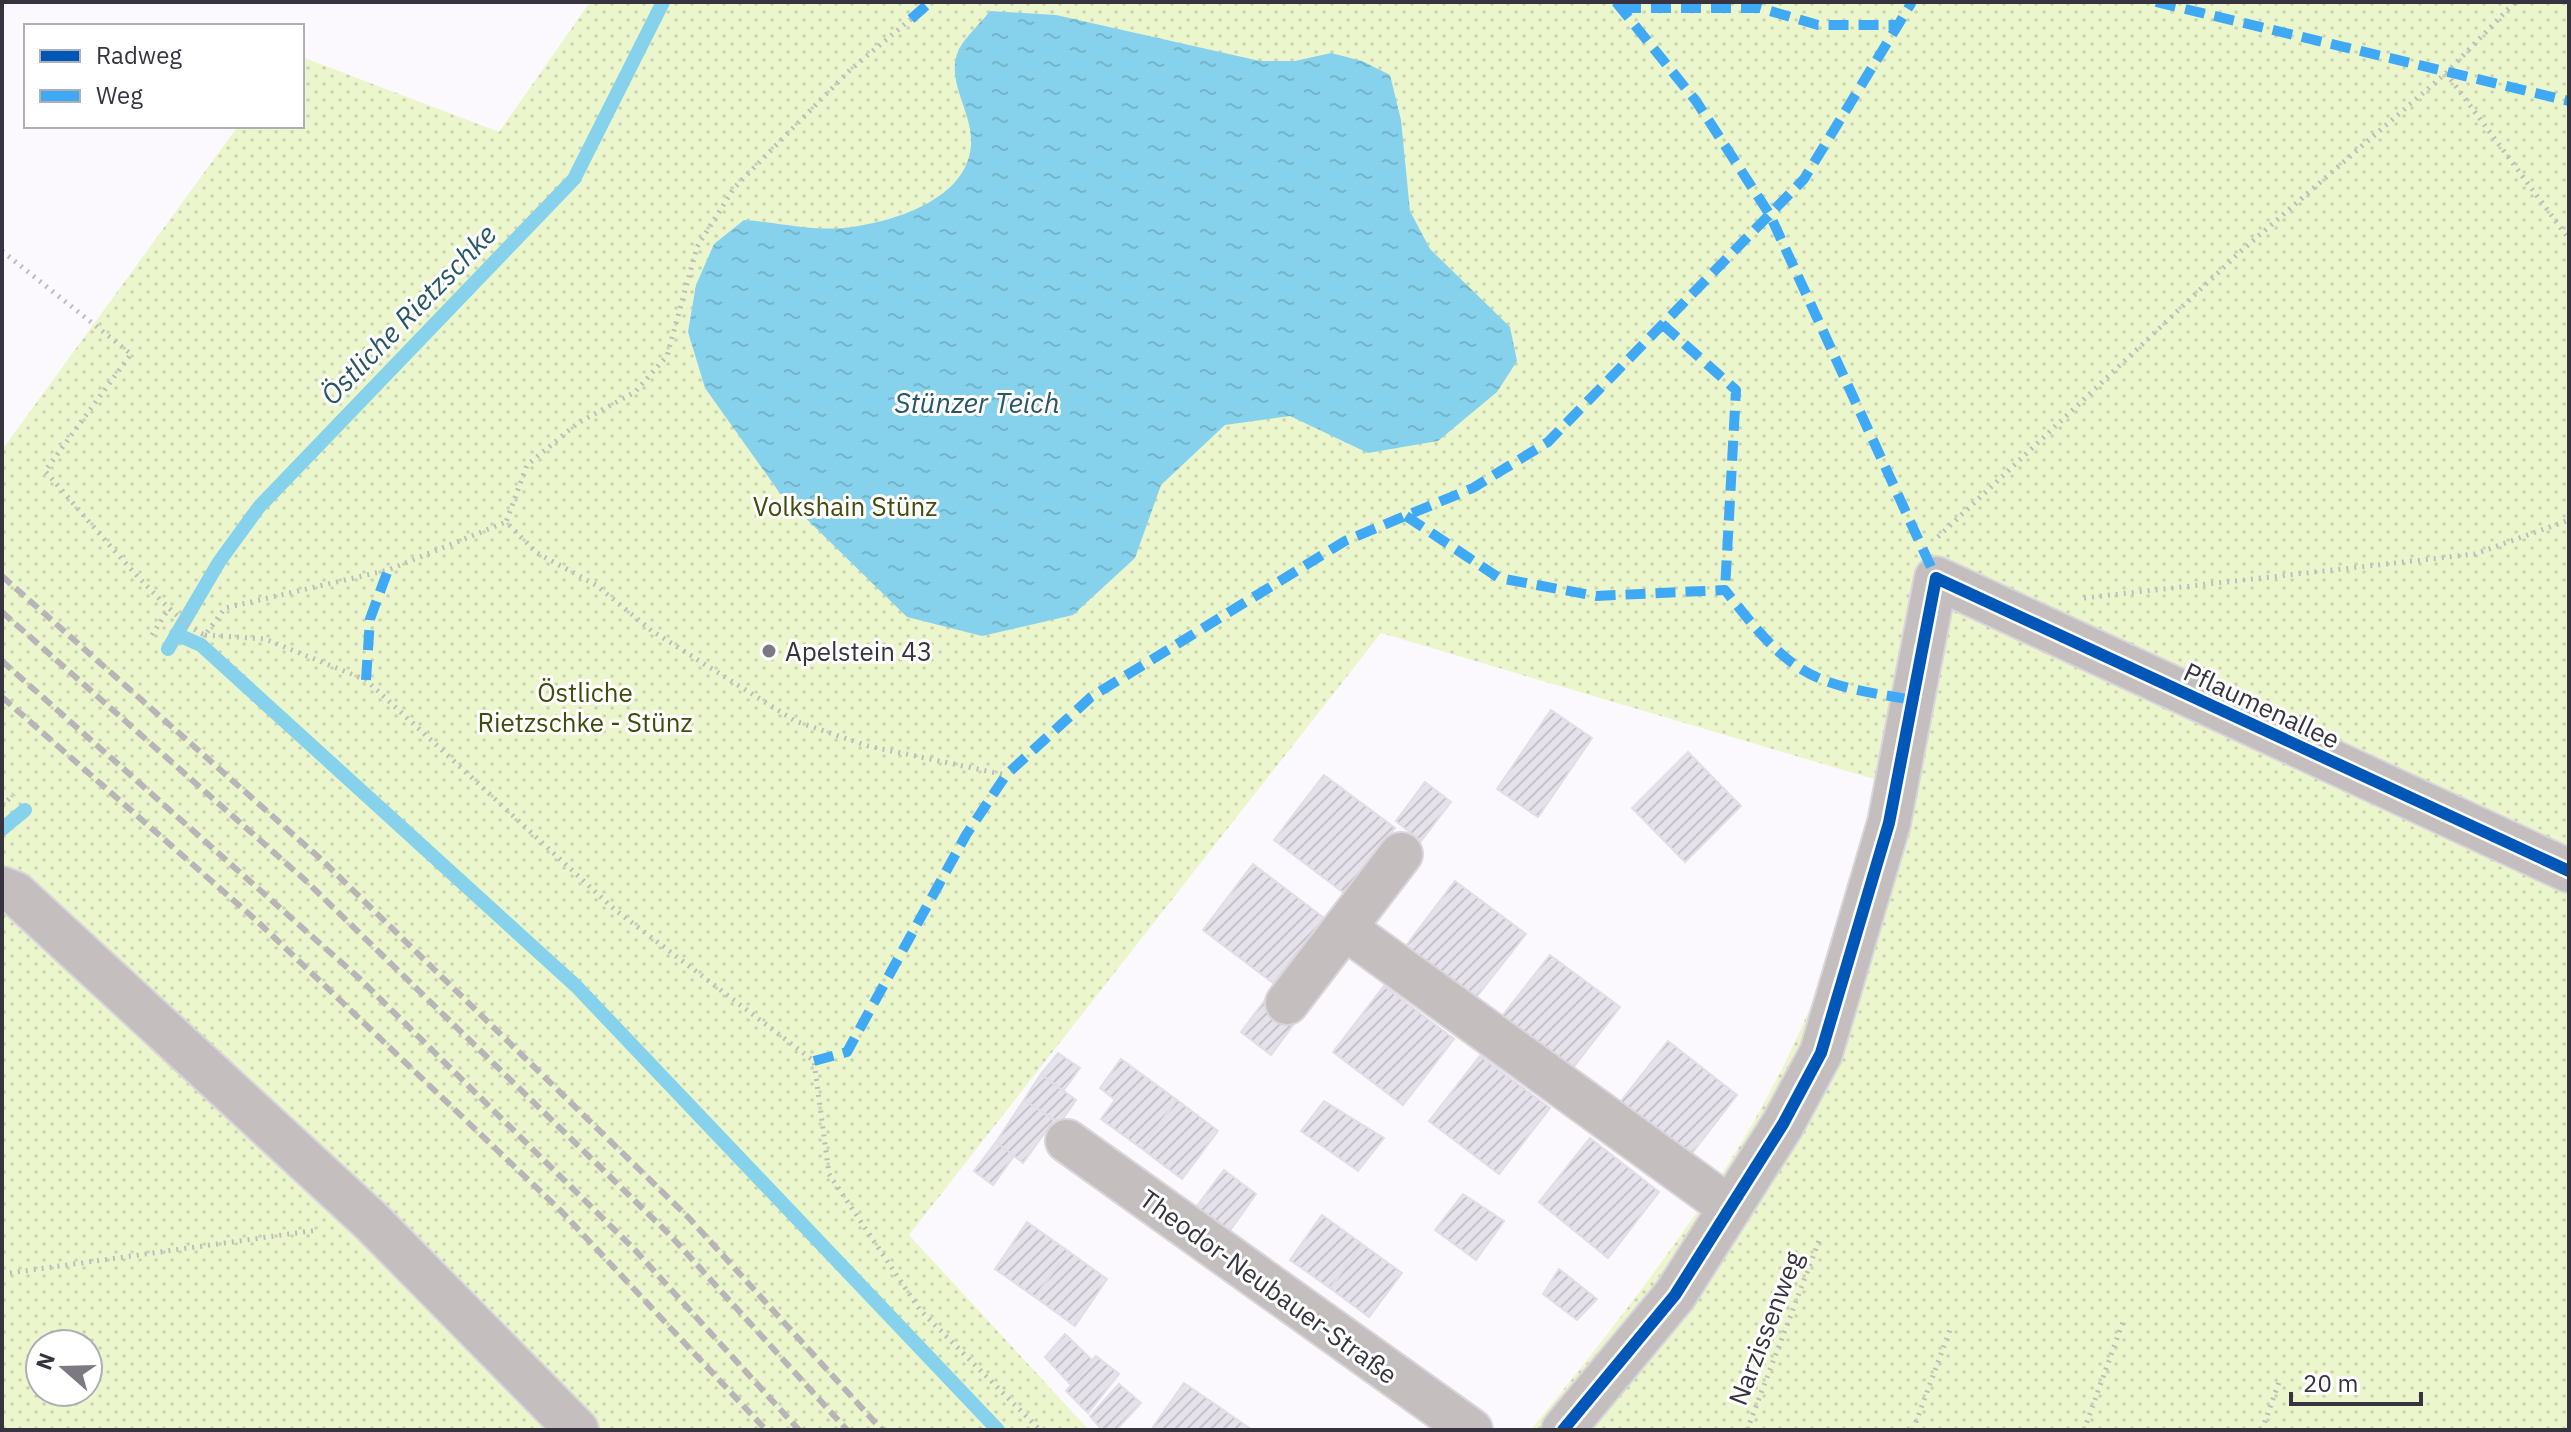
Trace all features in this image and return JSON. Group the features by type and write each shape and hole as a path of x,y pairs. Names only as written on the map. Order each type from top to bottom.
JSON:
{"street":[{"name":"Pflaumenallee","path":"1729,1207 1783,1124 1821,1053 1889,823 1936,578 2569,871"},
{"path":"1287,1003 1401,854"},
{"path":"6,895 371,1221 577,1430"},
{"path":"1346,929 1729,1207 1675,1295 1563,1430"},
{"name":"Theodor-Neubauer-Straße","path":"1067,1141 1471,1430"}],"path":[{"path":"1942,534 2240,252 2446,73 2515,2"},
{"path":"205,635 225,608 388,570 506,522 527,465 578,423 635,392 667,356 697,247 734,188 850,70 911,19"},
{"path":"2446,73 2569,239"},
{"path":"2,251 131,354 45,471 170,609 195,631 205,635 265,639 366,680 614,909 814,1061 829,1174 920,1310 1040,1430"},
{"path":"2071,599 2475,554 2569,520"},
{"path":"506,522 537,553 596,585 652,631 795,721 868,746 1006,775"},
{"path":"152,635 170,609"},
{"path":"2,806 14,794"},
{"path":"2,1274 371,1221"},
{"path":"2084,1430 2124,1319"},
{"path":"1913,1430 1951,1327"},
{"path":"2262,1430 2279,1382"}],"green space":[{"name":"Östliche Rietzschke - Stünz","path":"590,2 2569,2 2569,1430 1531,1430 1653,1274 1728,1165 1761,1108 1791,1050 1826,965 1877,780 1381,633 909,1235 1089,1430 2,1430 2,450 237,128 304,128 304,58 499,132"}],"water":[{"name":"Stünzer Teich","path":"990,11 1056,15 1260,61 1295,61 1331,53 1362,61 1390,75 1401,120 1410,211 1430,249 1510,327 1517,361 1497,392 1438,441 1368,453 1290,416 1225,425 1161,485 1135,558 1073,615 982,636 907,617 779,492 705,388 688,332 696,285 714,244 744,220 819,228 862,225 926,204 959,177 968,159 971,138 956,82 955,60 962,44"}],"building":[{"path":"1551,710 1592,738 1538,817 1497,789"},
{"path":"1688,752 1741,806 1685,862 1632,808"},
{"path":"1324,775 1395,828 1344,893 1274,840"},
{"path":"1425,782 1451,802 1421,841 1396,821"},
{"path":"1253,864 1324,918 1273,983 1203,930"},
{"path":"1455,881 1526,934 1474,1000 1405,947"},
{"path":"1550,955 1620,1007 1569,1073 1499,1020"},
{"path":"1384,986 1454,1039 1403,1105 1333,1052"},
{"path":"1271,992 1302,1013 1271,1055 1241,1032"},
{"path":"1668,1041 1737,1095 1686,1161 1618,1105"},
{"path":"1058,1053 1080,1068 1063,1091 1041,1074"},
{"path":"1480,1056 1550,1108 1499,1174 1429,1121"},
{"path":"1121,1059 1177,1100 1141,1148 1101,1119 1115,1100 1100,1088"},
{"path":"1041,1074 1076,1100 1060,1123 1024,1100"},
{"path":"1024,1100 1054,1120 1023,1163 996,1142"},
{"path":"1177,1100 1218,1131 1182,1179 1141,1148"},
{"path":"1324,1101 1384,1138 1358,1171 1301,1131"},
{"path":"1590,1138 1659,1192 1608,1258 1539,1202"},
{"path":"996,1142 1014,1156 993,1185 974,1171"},
{"path":"1224,1170 1256,1194 1224,1239 1191,1214"},
{"path":"1463,1194 1504,1221 1476,1260 1435,1230"},
{"path":"1322,1215 1362,1244 1330,1288 1290,1260"},
{"path":"1027,1222 1068,1251 1035,1297 995,1269"},
{"path":"1362,1244 1402,1273 1369,1317 1330,1288"},
{"path":"1068,1251 1107,1279 1075,1326 1035,1297"},
{"path":"1559,1269 1597,1299 1577,1320 1543,1294"},
{"path":"1065,1334 1092,1360 1070,1384 1045,1357"},
{"path":"1096,1356 1119,1374 1088,1413 1066,1391"},
{"path":"1184,1383 1222,1409 1208,1430 1151,1430"},
{"path":"1119,1384 1141,1403 1116,1430 1102,1430 1090,1416"},
{"path":"1222,1409 1252,1430 1208,1430"}],"waterway":[{"name":"Östliche Rietzschke","path":"168,649 219,562 259,507 574,179 663,2"},
{"path":"176,634 201,645 576,986 998,1430"},
{"name":"Östliche Rietzschke","path":"2,829 25,810"}],"railway":[{"path":"2,576 323,861 688,1217 882,1430"},
{"path":"2,612 305,880 670,1235 847,1430"},
{"path":"2,661 360,979 635,1250 799,1430"},
{"path":"2,697 257,921 561,1211 766,1430"}],"marked path":[{"path":"911,19 930,2"},
{"path":"1616,2 1696,101 1770,215 1936,578"},
{"path":"814,1061 847,1052 966,835 1006,775 1091,697 1345,541 1473,488 1548,442 1804,179 1912,2"},
{"path":"2156,2 2569,101"},
{"path":"1621,8 1760,8 1818,25 1898,25"},
{"path":"1662,324 1736,390 1725,590"},
{"path":"1406,516 1499,578 1596,596 1725,590 1785,658 1810,674 1848,688 1913,700"},
{"path":"366,680 370,619 388,570"}],"cycle path":[{"path":"1563,1430 1675,1295 1783,1124 1821,1053 1889,823 1936,578 2569,871"}],"place":[{"name":"Apelstein 43","path":"769,651"}],"park label":[{"name":"Volkshain Stünz","path":"845,506"}]}
